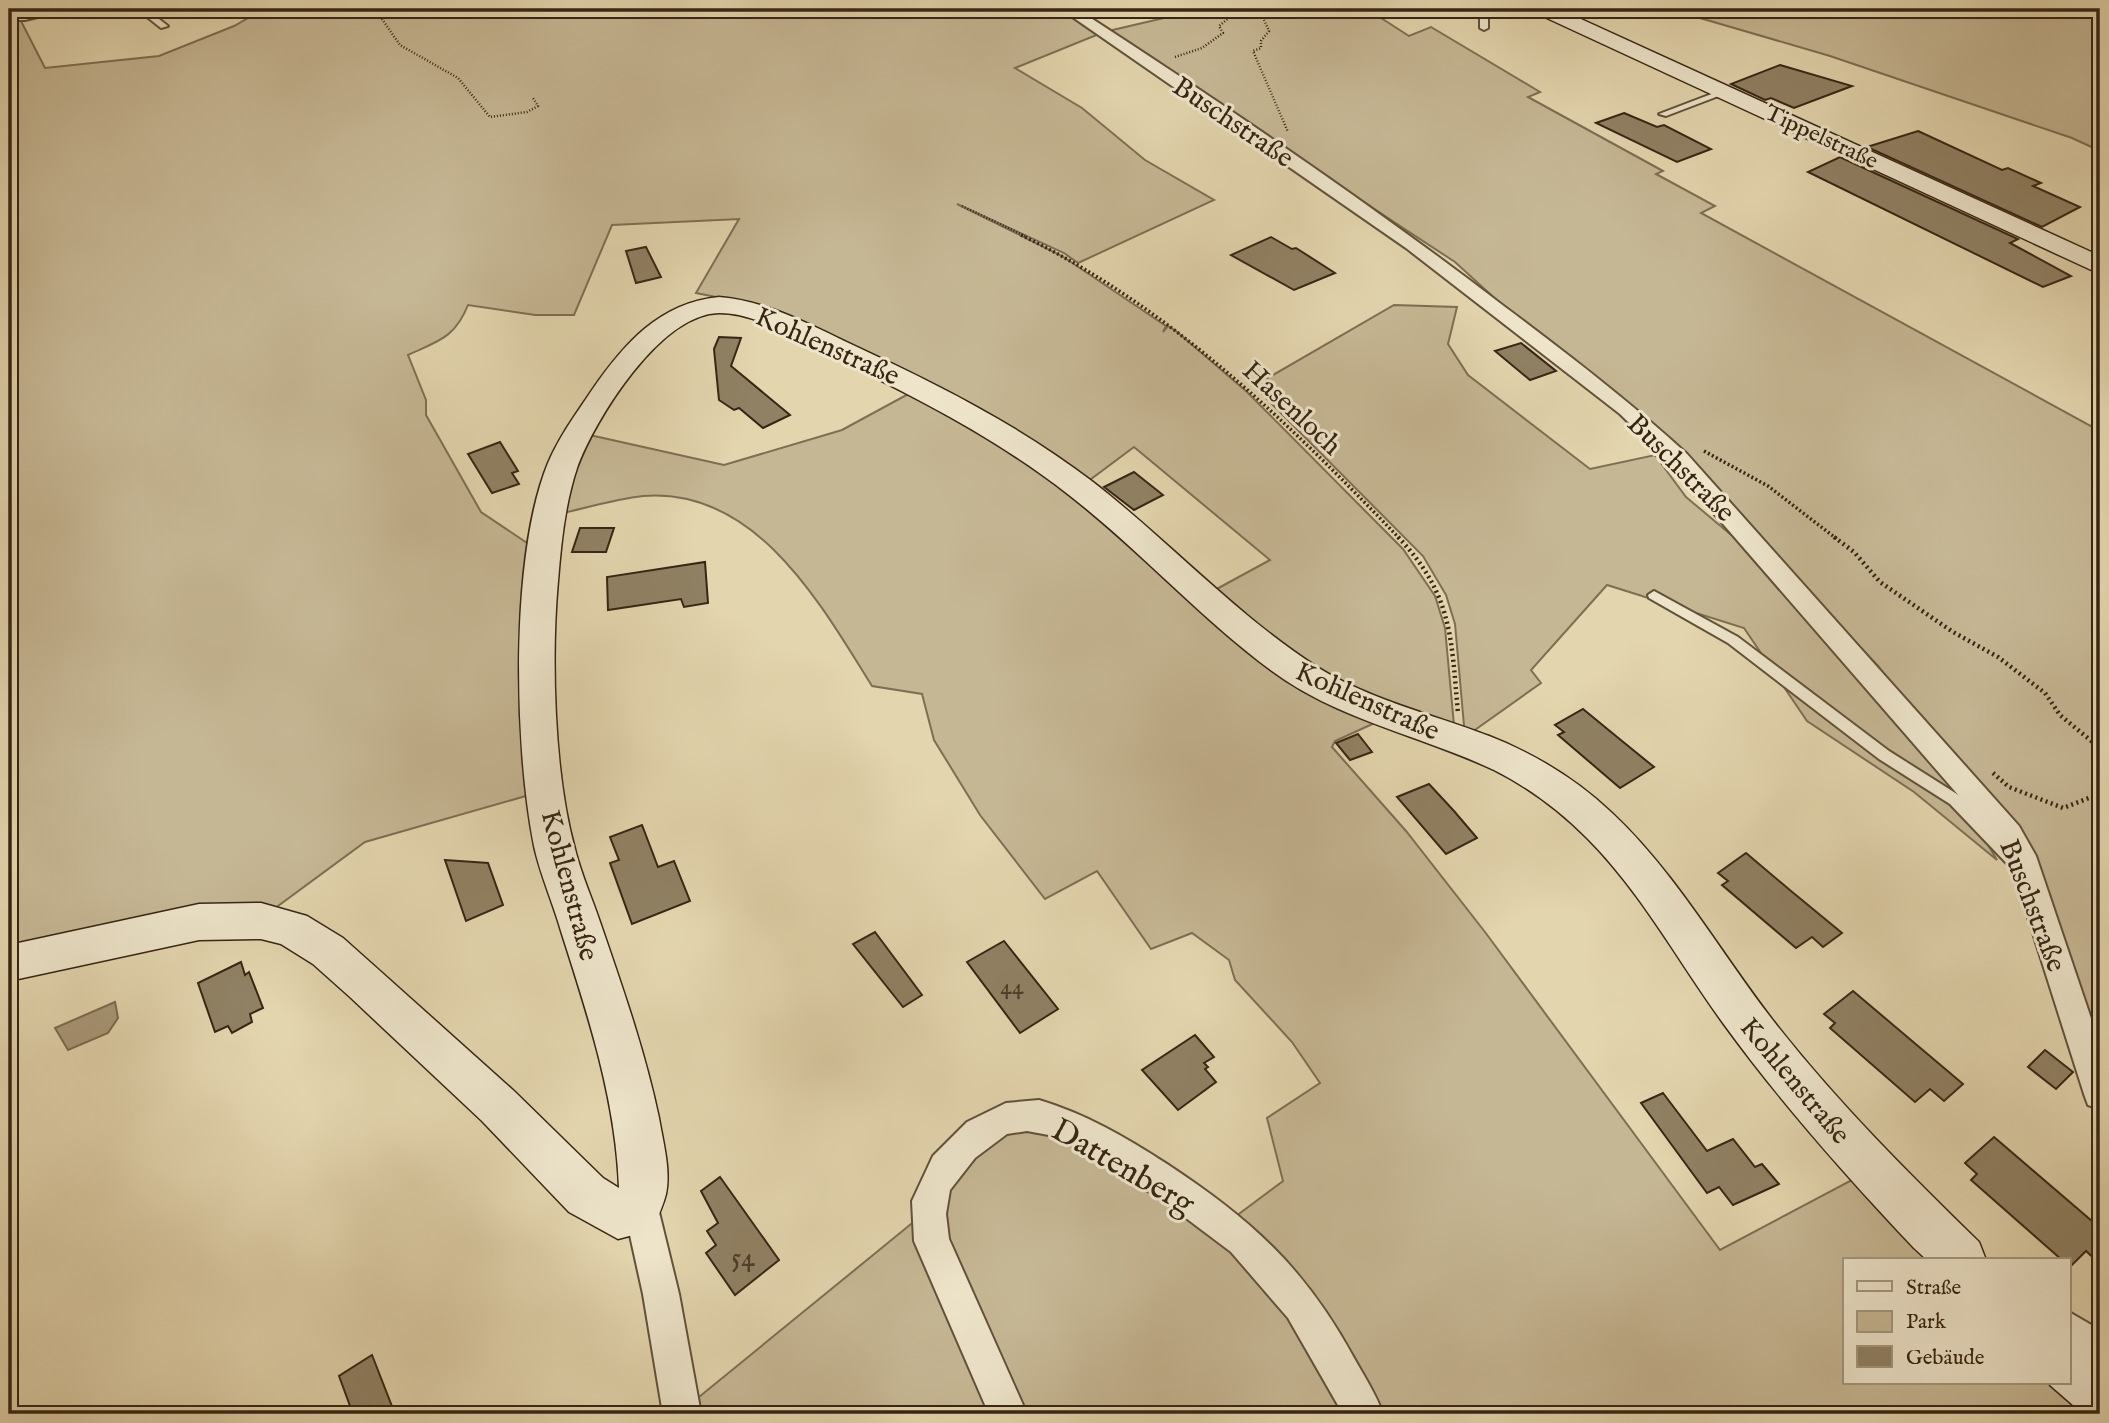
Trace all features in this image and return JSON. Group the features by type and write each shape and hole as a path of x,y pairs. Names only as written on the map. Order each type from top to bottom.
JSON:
{"street":[{"name":"Buschstraße","path":"1068,9 1214,105 1412,244 1498,309 1627,410 1746,532 1988,806 2009,834 2029,878 2100,1094"},
{"name":"Tippelstraße","path":"1543,9 2100,266"},
{"name":"Kohlenstraße","path":"641,1208 645,1181 635,1104 554,848 537,681 537,625 550,515 568,452 618,376 670,321 708,306 726,305 750,309 947,400 1073,483 1288,665 1351,698 1508,760 1544,780 1616,843 1647,877 1739,1011 1814,1105 1864,1161 1959,1258"},
{"path":"9,962 199,922 261,921 292,929 328,951 498,1105 586,1195 618,1214 629,1216 641,1208 661,1294 682,1414"},
{"name":"Dattenberg","path":"1008,1414 932,1241 928,1226 928,1197 946,1164 982,1128 1005,1119 1037,1116 1078,1130 1126,1158 1244,1241 1290,1291 1317,1328 1364,1414"},
{"path":"2070,1331 2100,1352"},
{"path":"2070,1367 2100,1393"}],"lane":[{"path":"9,18 24,18 68,9"},
{"path":"141,9 163,26"},
{"path":"1485,28 1484,15 1492,9"},
{"path":"1663,114 1726,92"},
{"path":"1654,596 1733,640 1884,755 1955,800 2029,878"}],"path":[{"path":"375,9 400,45 458,78 491,117 527,111 538,106 533,98"},
{"path":"1151,65 1202,48 1223,33 1219,26 1230,17 1227,12 1217,9"},
{"path":"1258,9 1269,31 1261,41 1261,48 1253,51 1287,128 1293,161"},
{"path":"2075,9 2100,18"},
{"name":"Hasenloch","path":"962,206 1065,256 1180,331 1251,390 1420,560 1440,594 1450,629 1462,741"},
{"path":"1656,438 1700,449 1768,486 1854,552 1880,582 1953,632 1998,657 2045,693 2060,715 2100,748"},
{"path":"1983,764 2009,787 2063,808 2089,798 2100,798"}],"green space":[{"path":"255,9 1062,9 1099,34 1015,68 1082,108 1145,160 1214,200 1078,263 1064,253 957,204 1062,256 1166,326 1163,332 1168,326 1176,331 1247,392 1403,549 1435,596 1445,628 1455,736 1352,697 1213,591 1270,560 1134,447 1083,485 746,303 696,293 739,219 612,225 574,315 535,315 468,305 451,332 437,342 408,355 426,400 426,415 481,512 536,549 540,792 365,842 263,917 96,937 9,956 9,21 21,21 45,68 159,56 234,26 255,14"},
{"path":"1152,9 1367,9 1409,36 1431,27 1540,92 1528,97 1663,171 1656,174 1715,206 1701,213 2100,431 2100,1067 2032,900 1938,745 1878,666 1815,600 1690,491 1628,406 1512,314 1455,262 1104,32 1164,18"},
{"path":"1669,9 2100,9 2100,151 2072,138 1830,56"},
{"path":"1394,305 1457,307 1448,344 1468,375 1590,469 1655,455 1686,497 1742,544 1933,751 1997,860 1914,792 1807,721 1744,628 1607,585 1531,670 1541,683 1465,737 1455,624 1446,595 1423,556 1254,386"},
{"path":"912,392 1029,458 1177,577 1390,716 1335,741 1332,747 1406,831 1485,932 1720,1250 1867,1172 1953,1258 1843,1258 1843,1384 2070,1384 2070,1372 2100,1401 2100,1414 1365,1414 1318,1327 1220,1228 1283,1181 1267,1118 1320,1083 1292,1042 1235,980 1229,960 1192,933 1151,949 1097,871 1045,899 980,815 934,740 922,694 872,686 806,587 780,556 751,530 719,510 683,498 643,496 559,514 585,434 724,465 842,430"},
{"path":"1036,1117 1191,1209 1316,1328 1363,1414 684,1414 683,1410 927,1211 946,1163"}],"shaded area":[{"path":"115,1002 118,1018 108,1033 68,1050 55,1028"}],"building":[{"path":"1780,65 1852,86 1794,108 1771,98 1765,100 1731,84"},
{"path":"1624,113 1657,127 1664,125 1711,149 1677,162 1596,123"},
{"path":"1918,131 2002,170 2008,168 2041,183 2033,186 2080,207 2042,227 1867,147"},
{"path":"1840,157 2018,239 2010,243 2071,276 2043,287 1808,172"},
{"path":"1271,237 1292,249 1296,248 1335,273 1294,290 1231,255"},
{"path":"646,247 661,277 636,283 626,251"},
{"path":"719,337 741,338 731,366 790,415 763,428 739,408 734,410 719,400 714,349"},
{"path":"1521,343 1556,371 1530,380 1495,351"},
{"path":"500,442 518,471 512,473 519,484 492,493 468,454"},
{"path":"1134,472 1163,495 1134,510 1104,487"},
{"path":"580,528 614,528 606,552 572,552"},
{"path":"705,562 708,603 684,607 681,599 608,610 607,577"},
{"path":"1583,709 1654,767 1620,788 1558,735 1564,732 1555,725"},
{"path":"1358,734 1372,752 1350,760 1336,743"},
{"path":"1429,784 1477,838 1446,854 1397,797"},
{"path":"642,825 658,867 674,861 690,901 632,924 610,863 619,860 610,837"},
{"path":"1746,853 1842,933 1823,947 1812,937 1796,948 1722,885 1728,881 1718,873"},
{"path":"445,860 488,863 503,905 466,921"},
{"path":"875,932 922,995 903,1007 853,944"},
{"path":"1004,941 1058,1009 1020,1033 967,962"},
{"path":"241,962 245,975 249,972 263,1008 250,1014 252,1022 232,1033 228,1026 215,1032 198,983"},
{"path":"1853,991 1963,1084 1944,1101 1930,1089 1915,1102 1830,1028 1835,1023 1824,1014"},
{"path":"1195,1035 1214,1057 1204,1063 1208,1067 1205,1069 1216,1082 1178,1110 1142,1070"},
{"path":"2045,1050 2073,1072 2056,1089 2028,1067"},
{"path":"1663,1093 1707,1151 1733,1139 1755,1167 1762,1164 1779,1184 1733,1205 1719,1187 1707,1193 1641,1103"},
{"path":"1994,1137 2100,1228 2100,1264 2086,1251 2070,1267 2070,1258 2060,1258 1971,1180 1977,1174 1965,1163"},
{"path":"720,1177 779,1260 735,1295 706,1253 716,1245 707,1231 718,1223 701,1191"},
{"path":"372,1355 395,1414 353,1414 339,1376"}]}
